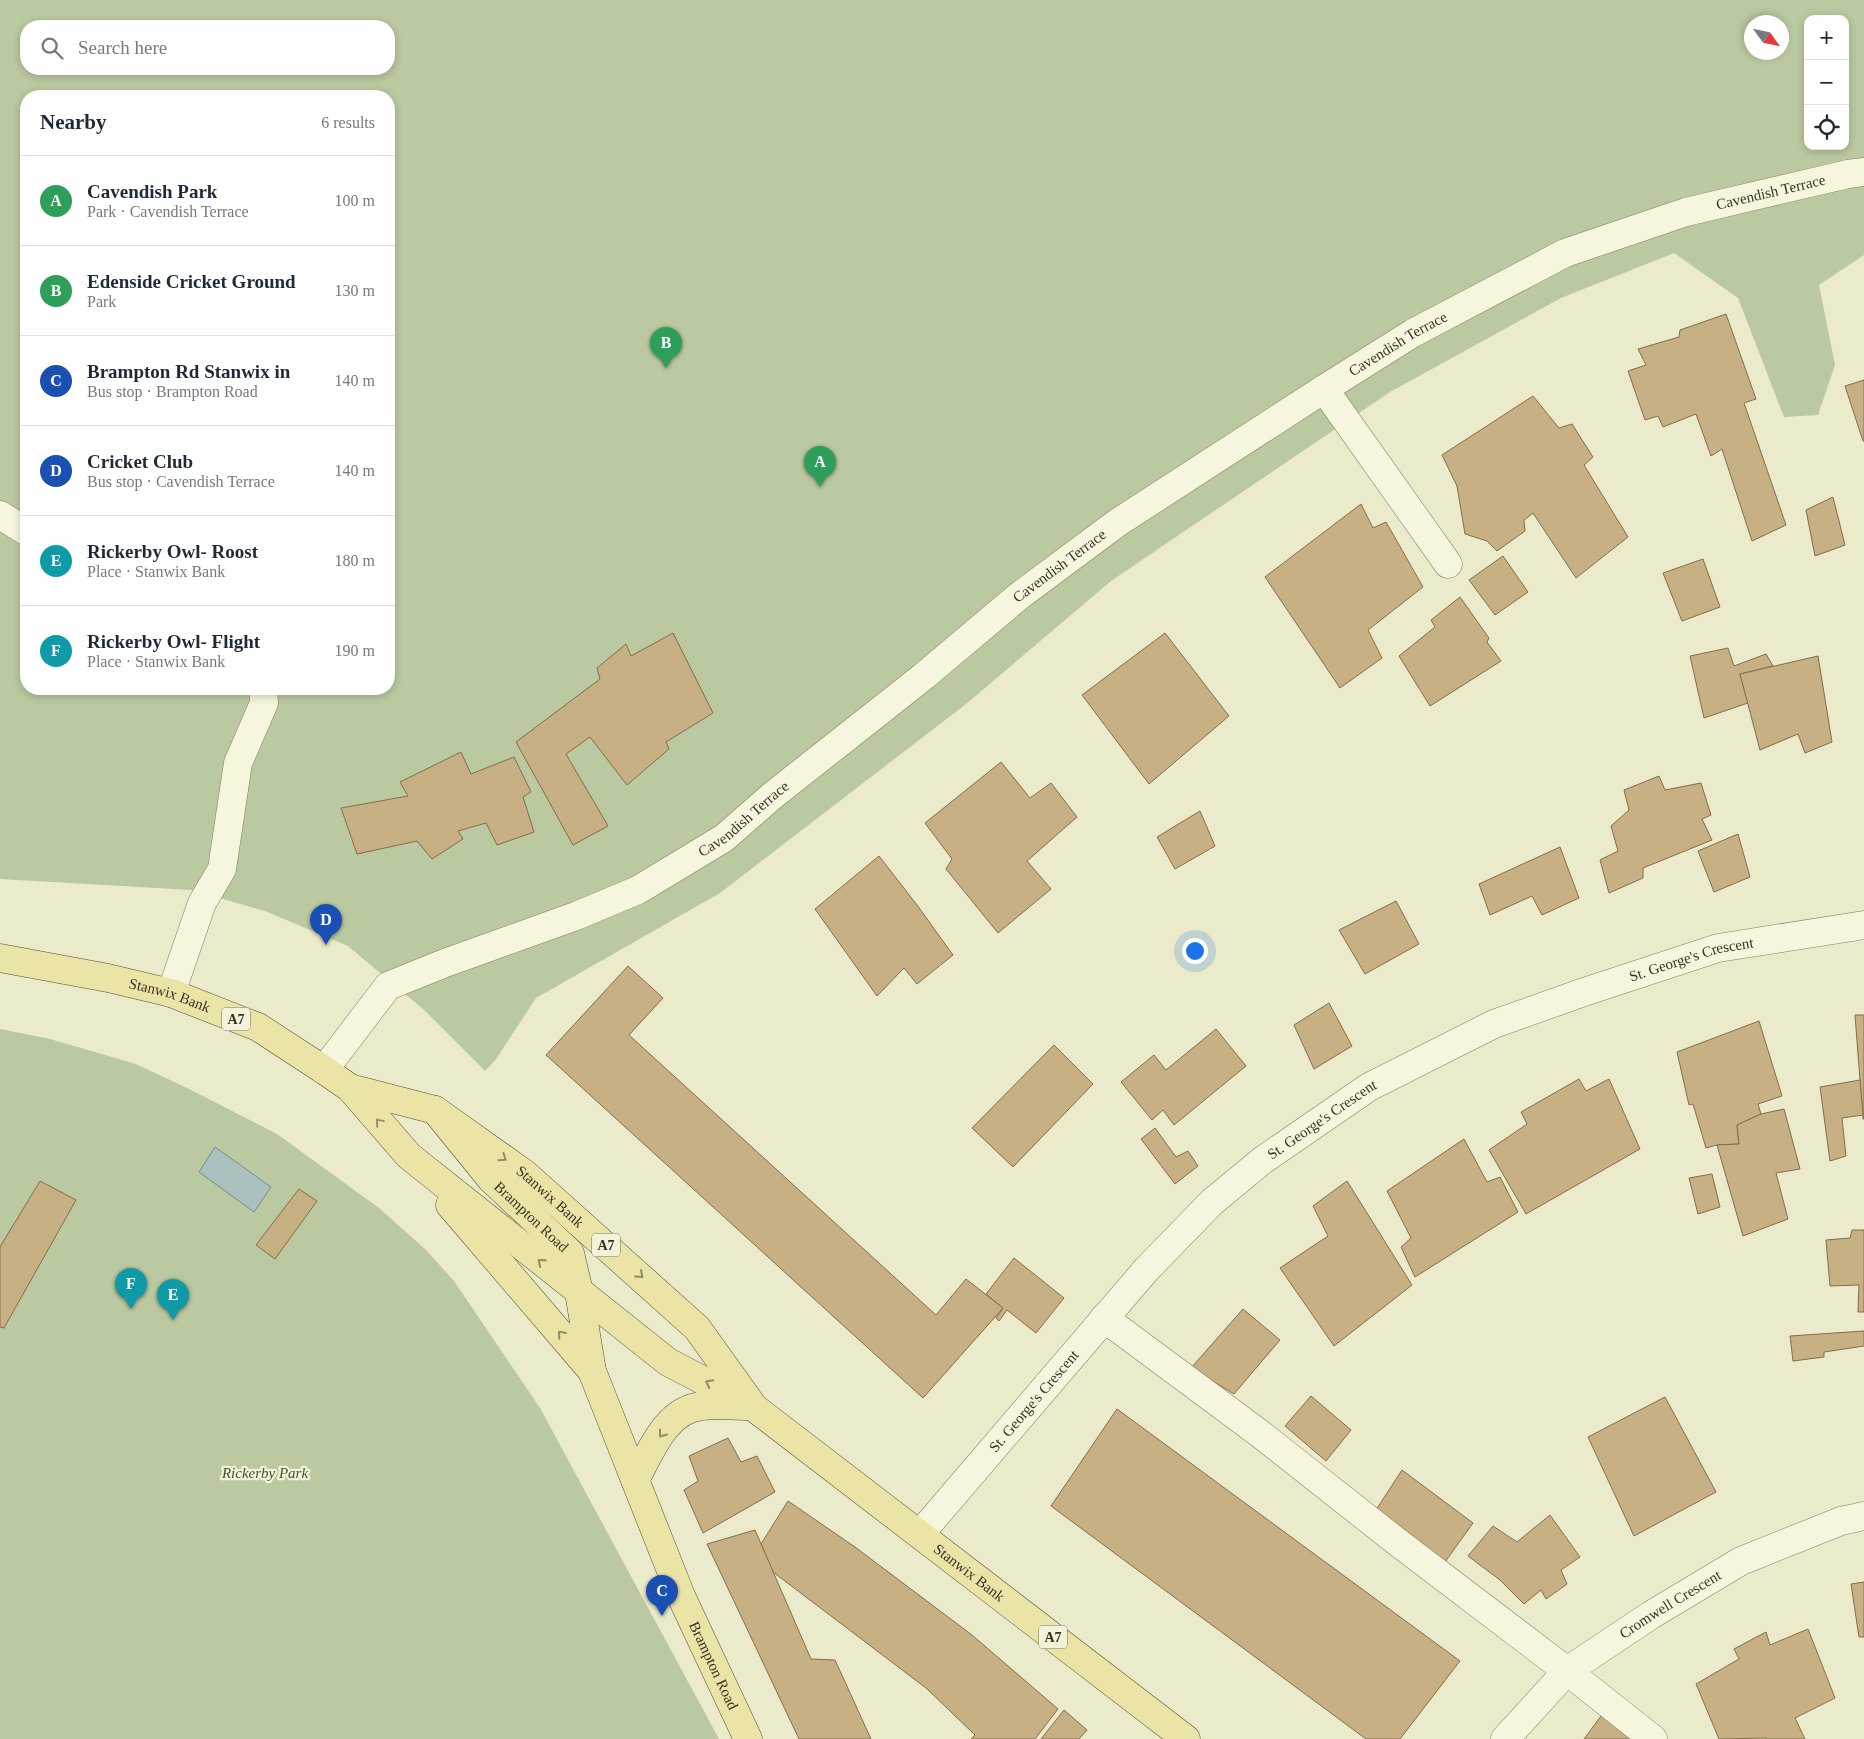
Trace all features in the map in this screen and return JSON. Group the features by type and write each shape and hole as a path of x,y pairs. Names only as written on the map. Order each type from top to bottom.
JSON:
{"main road":[{"name":"Stanwix Bank","path":"0,958 108,978 171,993 258,1027 324,1070 350,1088 408,1156 668,1362 752,1406 1186,1739"},
{"name":"Stanwix Bank","path":"350,1088 435,1110 525,1174 697,1328 752,1406"},
{"name":"Brampton Road","path":"435,1110 491,1179 570,1253 579,1292 592,1371 681,1596 748,1739"},
{"name":"Brampton Road","path":"408,1156 592,1371"},
{"path":"635,1480 662,1432 679,1414 700,1406 752,1406"}],"street":[{"name":"Cavendish Terrace","path":"324,1070 388,986 445,963 576,916 638,890 724,838 772,796 924,676 1027,590 1117,523 1414,333 1565,253 1686,212 1848,174 1864,172"},
{"path":"1324,389 1448,564"},
{"path":"0,515 20,527"},
{"path":"171,993 202,904 222,869 238,763 264,703 263,695"},
{"name":"St. George's Crescent","path":"920,1534 1146,1270 1212,1202 1263,1160 1369,1087 1494,1024 1718,948 1864,924"},
{"path":"1104,1318 1259,1433 1653,1739"},
{"name":"Cromwell Crescent","path":"1506,1739 1567,1671 1651,1615 1741,1561 1841,1520 1864,1516"}],"green space":[{"path":"0,0 1864,0 1864,255 1819,285 1835,365 1818,415 1784,417 1738,298 1674,253 1561,298 1390,392 1111,581 966,704 720,893 536,998 496,1059 485,1071 423,1009 348,946 265,911 192,890 0,879"},
{"name":"Rickerby Park","path":"0,1029 50,1039 136,1064 277,1134 379,1208 426,1250 454,1281 540,1408 719,1739 0,1739"}],"shaded area":[{"path":"215,1147 271,1187 254,1212 199,1172"}],"building":[{"path":"1726,314 1756,399 1744,403 1786,525 1752,541 1722,449 1711,456 1696,414 1663,427 1658,416 1645,420 1628,371 1646,365 1638,349 1679,337 1680,330"},
{"path":"1864,380 1864,441 1863,441 1845,386"},
{"path":"1533,396 1559,428 1572,424 1593,457 1584,465 1628,537 1576,578 1533,513 1524,520 1525,531 1497,551 1487,541 1465,534 1457,486 1442,455"},
{"path":"1833,497 1845,545 1815,556 1806,510"},
{"path":"1361,504 1373,528 1386,522 1423,587 1368,630 1382,658 1340,688 1265,577"},
{"path":"1503,556 1528,592 1495,615 1469,580"},
{"path":"1703,559 1720,607 1682,621 1663,573"},
{"path":"1460,597 1489,638 1487,642 1501,661 1430,706 1399,656 1435,627 1431,620"},
{"path":"673,633 713,713 666,742 669,749 627,785 590,737 566,754 608,826 573,845 516,742 600,679 597,668 626,644 631,656"},
{"path":"1165,633 1229,716 1149,784 1082,695"},
{"path":"1728,648 1734,666 1766,654 1773,666 1740,674 1748,703 1704,718 1690,656"},
{"path":"1818,656 1832,742 1805,753 1798,734 1760,750 1740,674"},
{"path":"461,752 471,774 514,757 531,792 523,797 534,832 497,845 486,823 458,831 463,839 432,859 417,841 357,854 341,808 408,796 400,782"},
{"path":"1001,762 1030,798 1051,783 1077,817 1027,861 1051,889 998,933 946,869 952,859 925,823"},
{"path":"1659,776 1665,790 1701,783 1711,815 1702,819 1712,840 1643,868 1643,878 1609,893 1600,860 1618,851 1611,826 1629,810 1624,790"},
{"path":"1200,811 1215,846 1175,869 1157,837"},
{"path":"1738,834 1750,877 1714,892 1698,851"},
{"path":"1560,847 1579,898 1542,915 1532,896 1490,915 1479,884"},
{"path":"879,856 953,955 917,984 904,968 877,996 815,909"},
{"path":"1396,901 1419,944 1365,974 1339,930"},
{"path":"628,966 663,998 629,1035 936,1315 966,1279 1003,1308 923,1398 546,1055"},
{"path":"1329,1003 1352,1046 1314,1069 1294,1025"},
{"path":"1855,1015 1864,1015 1864,1119 1863,1119"},
{"path":"1759,1021 1782,1096 1758,1104 1761,1114 1737,1125 1739,1144 1717,1145 1706,1148 1693,1104 1689,1105 1677,1052"},
{"path":"1216,1029 1246,1066 1174,1125 1163,1110 1152,1120 1121,1082 1154,1055 1166,1070"},
{"path":"1054,1045 1093,1084 1013,1167 972,1128"},
{"path":"1579,1079 1586,1091 1609,1079 1640,1149 1526,1214 1489,1150 1527,1124 1521,1112"},
{"path":"1860,1080 1863,1115 1842,1118 1846,1156 1830,1161 1820,1087"},
{"path":"1784,1109 1800,1169 1776,1173 1788,1219 1743,1236 1717,1145 1739,1144 1737,1125 1761,1114"},
{"path":"1155,1128 1176,1157 1188,1151 1198,1166 1175,1184 1141,1139"},
{"path":"1464,1139 1487,1182 1500,1177 1518,1212 1415,1277 1401,1247 1411,1238 1387,1191"},
{"path":"1712,1174 1720,1207 1698,1214 1689,1178"},
{"path":"40,1181 76,1200 4,1328 0,1327 0,1247"},
{"path":"1347,1181 1412,1285 1334,1346 1280,1268 1328,1236 1313,1206"},
{"path":"299,1189 317,1201 275,1259 256,1245"},
{"path":"1852,1230 1864,1230 1864,1312 1858,1312 1859,1285 1830,1286 1826,1240 1850,1238"},
{"path":"1014,1258 1064,1298 1036,1333 1007,1310 999,1321 996,1318 1003,1308 986,1294"},
{"path":"1243,1309 1280,1340 1234,1394 1191,1368"},
{"path":"1864,1331 1864,1346 1824,1352 1824,1357 1793,1361 1790,1336"},
{"path":"1311,1396 1351,1430 1326,1461 1285,1426"},
{"path":"1665,1397 1716,1492 1634,1536 1588,1437"},
{"path":"1117,1409 1460,1661 1400,1739 1366,1739 1051,1506"},
{"path":"728,1438 741,1462 757,1456 775,1492 703,1533 684,1490 698,1481 689,1456"},
{"path":"1402,1470 1473,1523 1445,1562 1376,1510"},
{"path":"788,1501 855,1547 972,1635 1058,1709 1035,1739 971,1739 975,1735 926,1688 773,1572 761,1544"},
{"path":"1550,1515 1580,1557 1561,1570 1567,1584 1546,1599 1541,1590 1524,1604 1500,1580 1468,1556 1493,1526 1517,1542"},
{"path":"755,1530 811,1659 835,1660 871,1739 799,1739 707,1544"},
{"path":"1864,1582 1864,1637 1859,1637 1851,1584"},
{"path":"1808,1629 1835,1698 1795,1718 1805,1739 1719,1739 1696,1684 1739,1659 1734,1649 1766,1632 1770,1645"},
{"path":"1064,1710 1087,1730 1079,1739 1041,1739"},
{"path":"1604,1712 1638,1739 1584,1739"}],"place":[{"name":"Edenside Cricket Ground","path":"666,368"},
{"name":"Cavendish Park","path":"820,487"},
{"name":"Cricket Club","path":"326,945"},
{"name":"Rickerby Owl- Flight","path":"131,1309"},
{"name":"Rickerby Owl- Roost","path":"173,1320"},
{"name":"Brampton Rd Stanwix in","path":"662,1616"}]}
